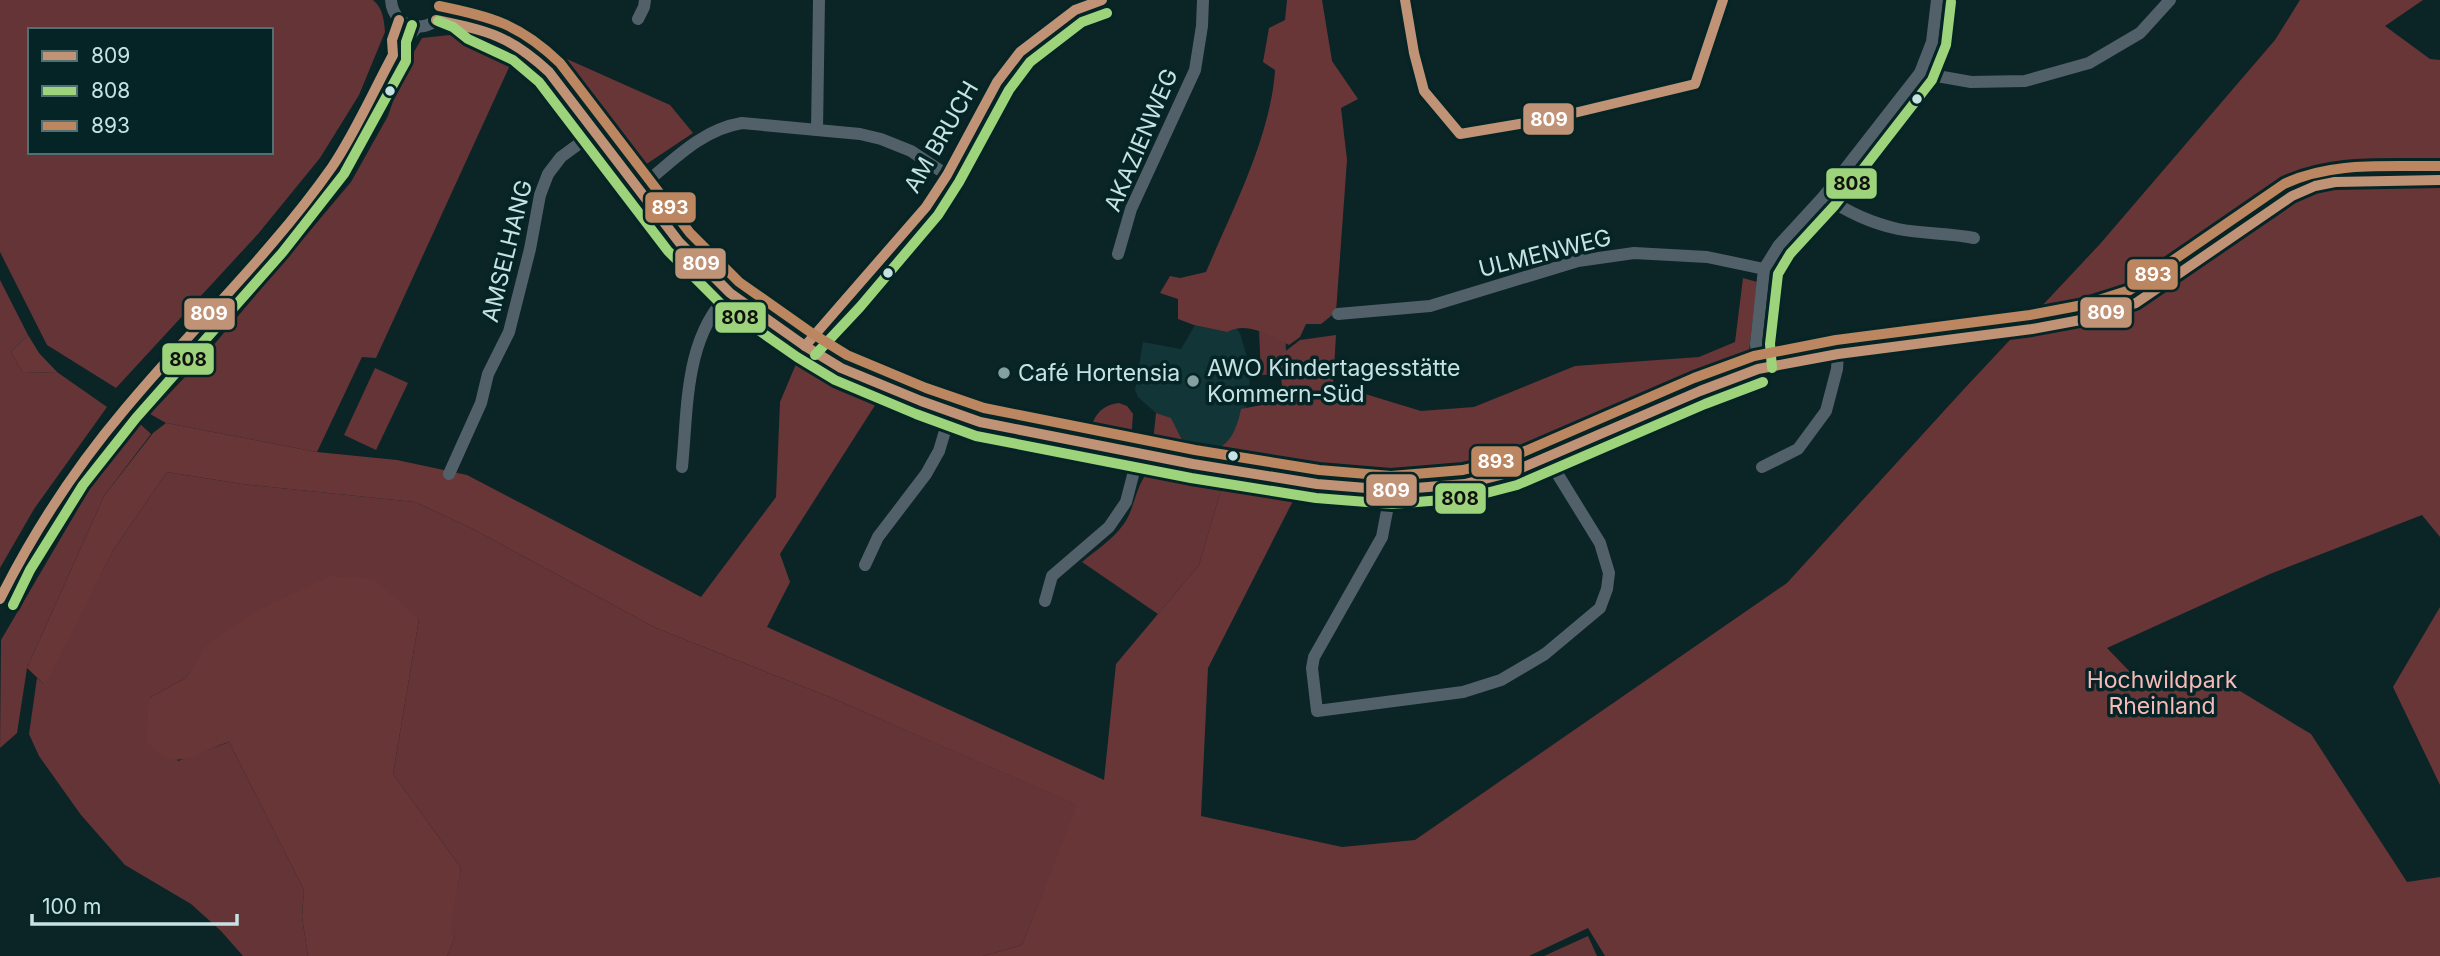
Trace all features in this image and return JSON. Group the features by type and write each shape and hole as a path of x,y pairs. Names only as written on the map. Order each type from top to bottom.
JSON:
{"street":[{"path":"391,0 398,20 416,28"},
{"path":"638,19 645,0"},
{"path":"817,130 819,0"},
{"name":"AM BRUCH","path":"805,346 926,207 947,175 997,82 1020,52 1075,10 1102,0"},
{"name":"AKAZIENWEG","path":"1118,254 1131,209 1195,70 1203,0"},
{"path":"1405,0 1413,53 1424,92 1460,134 1568,114 1695,84 1723,0"},
{"path":"1758,369 1756,344 1764,269 1779,245 1824,196 1920,73 1932,42 1937,0"},
{"path":"1920,73 1971,82 2025,81 2089,63 2140,33 2170,0"},
{"path":"0,598 18,563 72,477 125,409 272,244 333,165 393,55 416,28 436,20 443,4 475,27 531,55 548,72 679,242 730,293 841,368 981,422 1193,464 1317,484 1391,490 1465,484 1512,472 1700,391 1758,369 1838,354 2032,329 2086,319 2136,303 2292,196 2315,186 2335,182 2440,180"},
{"path":"393,55 392,40 398,20"},
{"path":"436,20 475,27"},
{"path":"637,190 702,137 728,125 742,123 860,134 881,139 911,151 947,175"},
{"name":"AMSELHANG","path":"449,474 481,403 488,374 509,332 540,194 548,174 561,157 595,132"},
{"path":"1824,196 1845,211 1898,229 1950,233 1974,238"},
{"name":"ULMENWEG","path":"1338,314 1430,306 1578,261 1634,253 1707,257 1764,269"},
{"path":"682,467 692,367 699,336 719,304 730,293"},
{"path":"1762,467 1798,449 1826,411 1837,369 1838,354"},
{"path":"865,565 878,537 940,451 945,431 955,414"},
{"path":"1045,601 1052,576 1109,527 1126,502 1139,452"},
{"path":"1391,490 1382,537 1314,657 1312,668 1317,711 1463,692 1501,680 1545,654 1600,608 1609,573 1600,543 1555,470 1550,457"}],"shaded area":[{"path":"0,0 373,0 381,10 385,32 359,95 320,158 258,234 116,388 47,345 0,252"},
{"path":"450,35 512,61 376,358 362,357 317,452 166,423 150,414 201,360 351,182 388,116 396,92 393,88 422,38"},
{"path":"0,280 28,335 11,352 23,373 57,372 107,407 34,509 0,568"},
{"name":"AWO Kindertagesstätte Kommern-Süd","path":"1195,325 1226,332 1236,328 1240,333 1251,371 1244,424 1221,451 1183,442 1171,418 1156,413 1138,397 1135,390 1143,342 1181,349"},
{"path":"1285,329 1287,374 1261,375 1259,330"},
{"path":"375,368 408,383 376,450 344,435"},
{"path":"139,423 151,434 104,496 27,668 17,733 0,748 1,640 92,485"},
{"path":"1159,466 1184,474 1224,480 1199,565 1158,614 1082,562 1119,530 1128,518 1141,482 1151,469"},
{"path":"167,472 242,484 415,502 473,529 656,628 832,698 1078,805 1022,945 983,956 447,956 455,936 449,934 461,868 393,774 419,619 208,644 186,678 149,698 178,761 229,742 304,890 302,917 308,956 243,956 221,931 191,904 125,865 81,815 39,756 29,734 37,678 44,684 114,549"},
{"path":"1588,936 1597,956 1544,956"}],"green space":[{"path":"1287,0 1322,0 1332,61 1358,99 1341,108 1347,160 1336,312 1321,324 1306,324 1300,337 1289,345 1250,329 1227,332 1178,319 1178,299 1160,293 1170,276 1180,278 1206,272 1238,199 1258,147 1272,95 1275,70 1263,62 1269,28 1285,20"},
{"name":"Hochwildpark Rheinland","path":"2300,0 2423,0 2385,26 2430,59 2440,60 2440,537 2422,515 2270,574 2107,648 2132,674 2225,682 2311,734 2407,882 2440,877 2440,956 1605,956 1588,928 1529,956 983,956 1022,945 1077,805 832,698 656,628 473,529 415,502 242,484 167,472 114,549 45,685 27,668 104,496 153,433 166,423 317,452 397,460 467,475 701,597 776,497 780,402 799,357 879,399 780,554 790,582 767,627 1104,780 1116,664 1199,565 1224,480 1298,491 1208,668 1201,816 1342,847 1415,840 1787,583 2100,244 2275,40"},
{"path":"540,47 670,105 693,133 642,167 635,166 577,90 537,49"},
{"path":"1743,278 1757,282 1748,361 1693,380 1507,464 1464,475 1399,478 1322,474 1153,442 1156,413 1171,418 1183,442 1212,449 1219,448 1229,440 1236,428 1241,409 1266,404 1282,385 1278,357 1300,340 1336,335 1333,385 1338,392 1348,393 1352,390 1421,411 1474,407 1575,366 1699,357 1735,342"},
{"path":"28,335 39,353 57,372 23,373 11,352"},
{"path":"1119,403 1127,406 1133,414 1131,441 1090,433 1099,412 1107,406"},
{"path":"330,576 374,579 419,619 393,774 461,868 450,933 455,936 447,956 308,956 302,917 304,890 229,742 186,759 177,759 157,751 146,741 149,698 186,678 207,644 254,612"},
{"path":"2440,607 2440,785 2393,687"}],"transit line":[{"name":"809","path":"805,346 926,207 947,175 997,82 1020,52 1075,10 1102,0"},
{"name":"809","path":"1405,0 1424,91 1460,134 1549,119 1695,84 1723,0"},
{"name":"808","path":"1772,368 1770,344 1778,274 1790,254 1835,205 1932,80 1946,45 1951,2"},
{"name":"893","path":"439,6 504,24 532,39 545,50 560,63 690,233 739,282 847,355 926,388 984,408 1195,450 1319,470 1391,476 1463,470 1507,459 1694,378 1754,356 1836,340 2030,315 2083,305 2130,290 2284,184 2340,168 2440,166"},
{"name":"808","path":"815,355 860,307 938,215 1009,90 1030,62 1082,22 1107,13"},
{"name":"809","path":"0,599 42,524 107,431 258,260 332,167 393,55 392,40 399,20"},
{"name":"809","path":"436,20 497,36 522,50 549,72 679,242 730,293 841,368 980,422 1193,464 1317,484 1391,490 1465,484 1512,472 1700,391 1758,369 1838,354 2032,329 2086,319 2136,303 2292,196 2315,186 2335,182 2440,180"},
{"name":"808","path":"438,21 453,27 468,39 513,60 539,82 668,251 721,304 835,380 976,436 1191,478 1316,498 1392,504 1467,498 1517,485 1705,404 1763,382"},
{"name":"808","path":"13,605 30,570 83,485 136,418 282,253 344,174 406,61 406,42 412,25"}],"place":[{"name":"Café Hortensia","path":"1004,373"},
{"name":"AWO Kindertagesstätte Kommern-Süd","path":"1193,381"}]}
